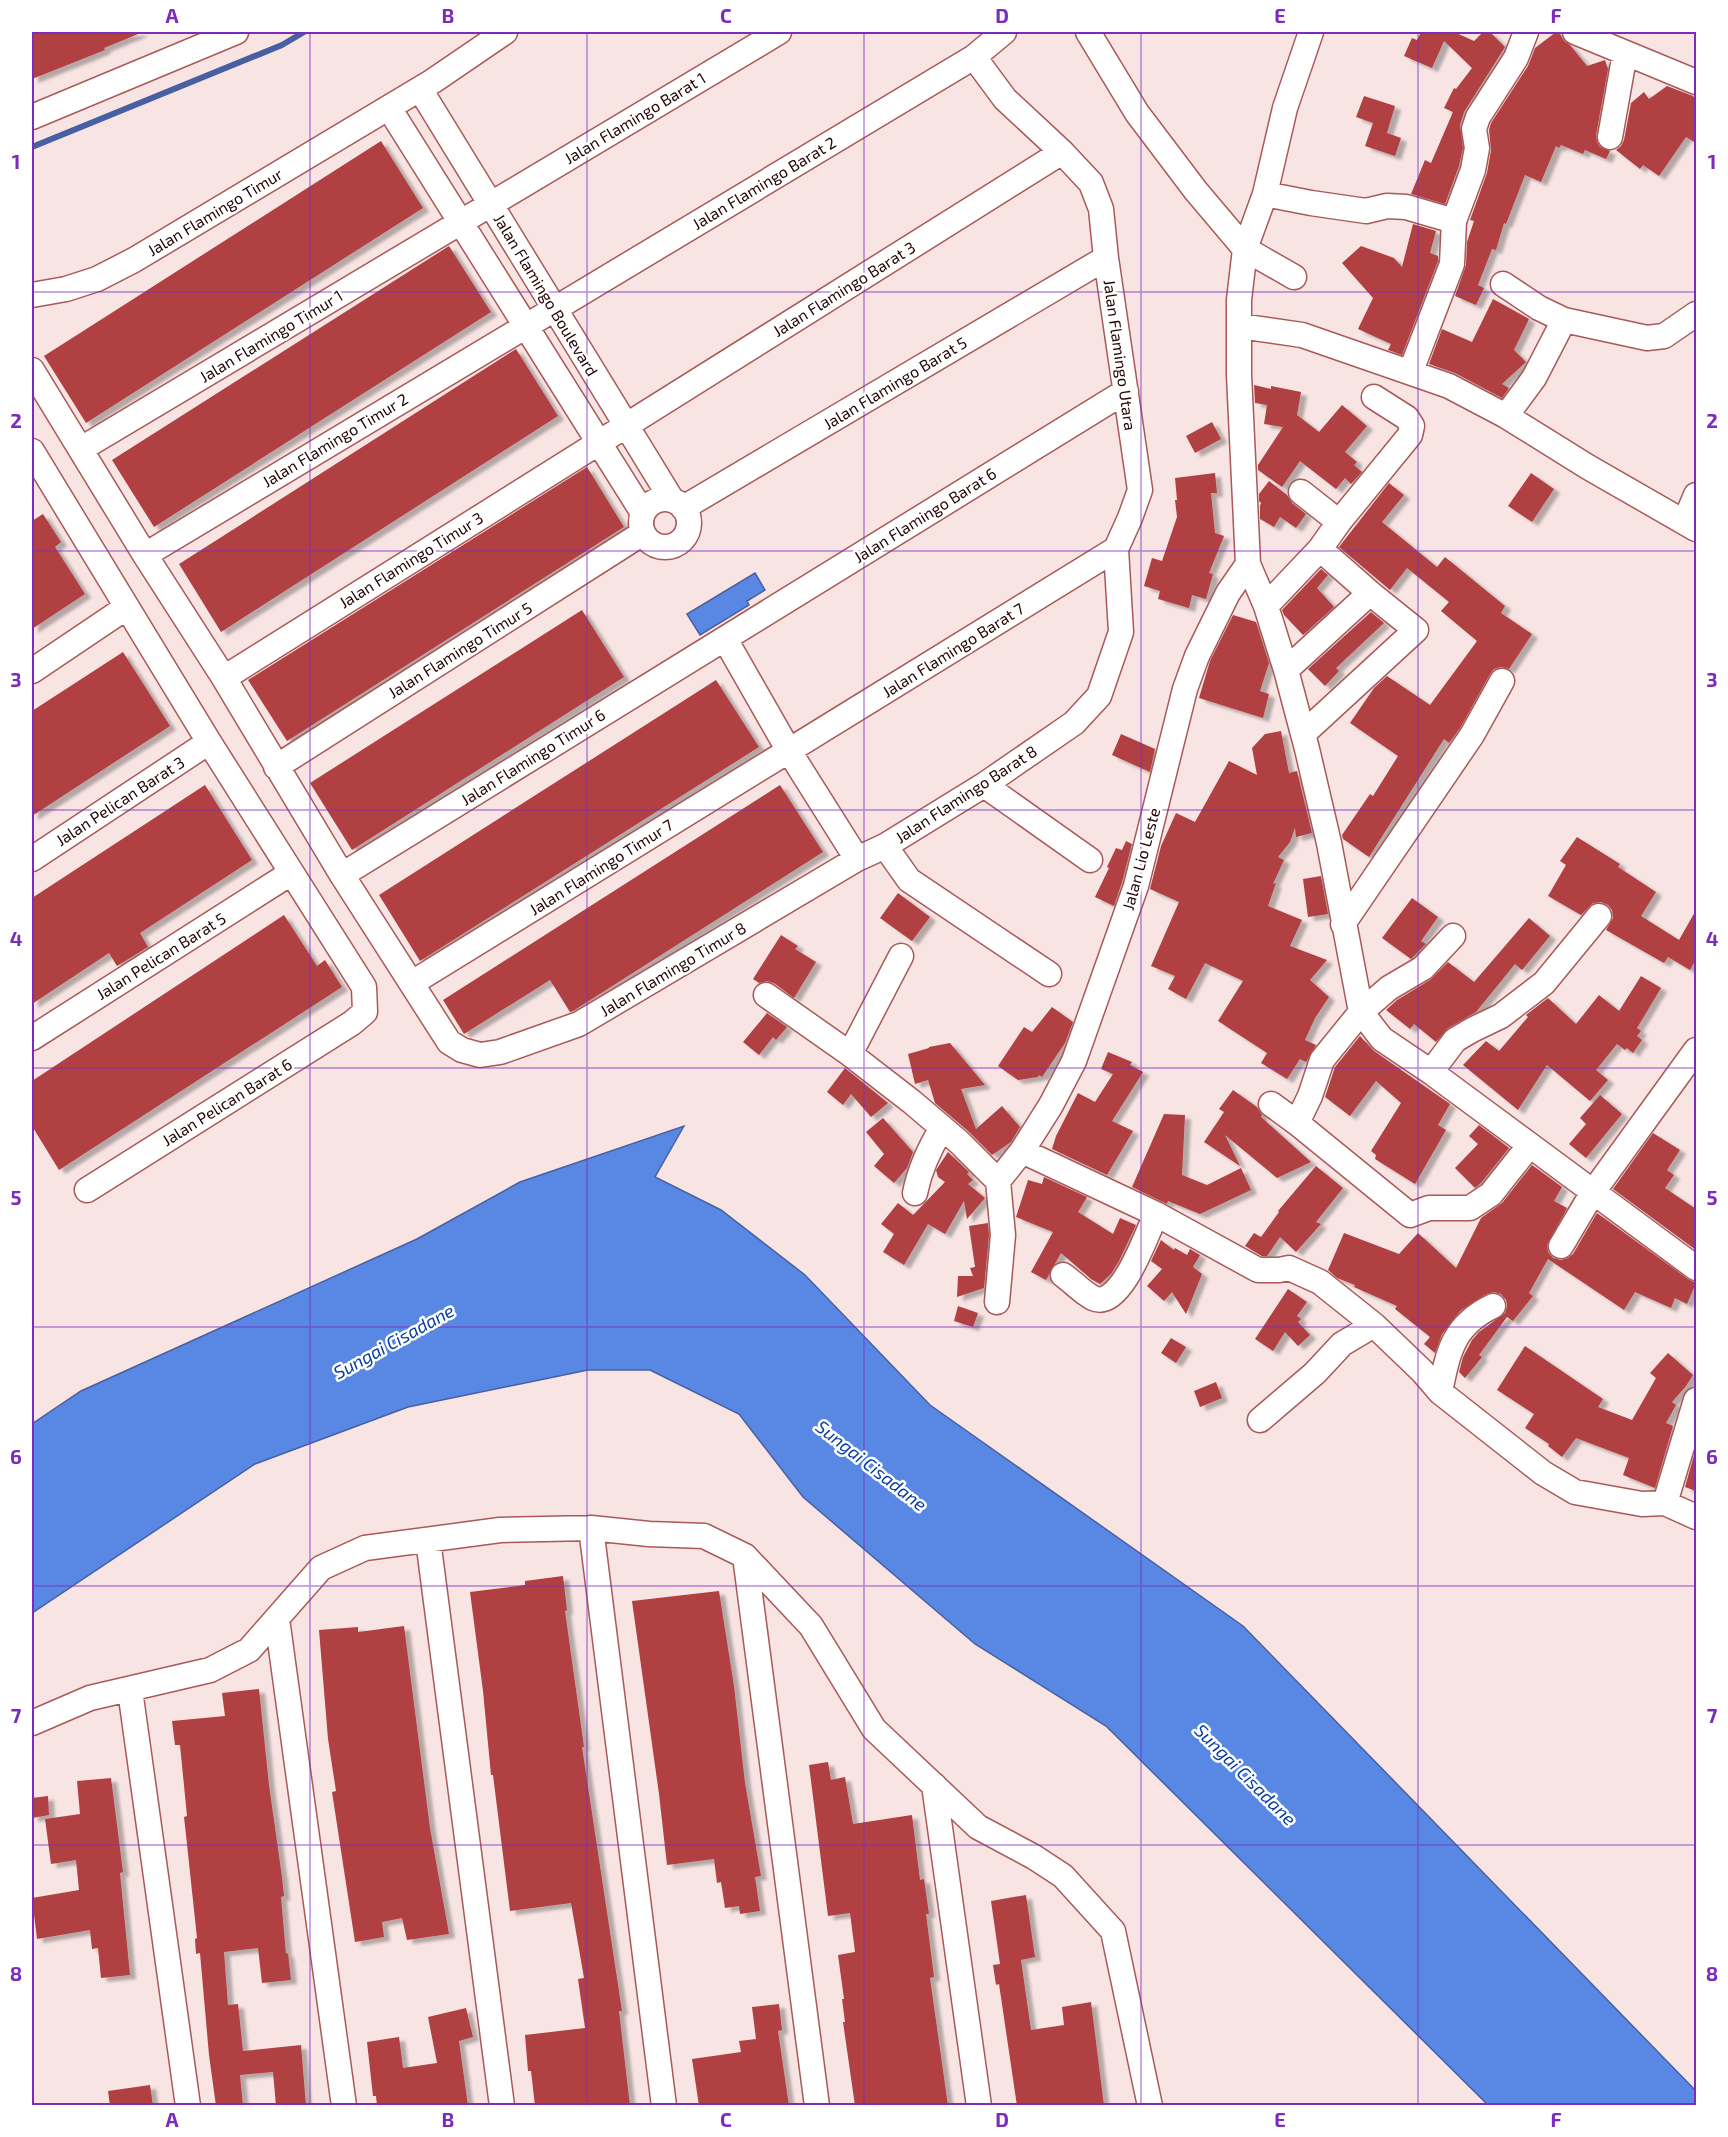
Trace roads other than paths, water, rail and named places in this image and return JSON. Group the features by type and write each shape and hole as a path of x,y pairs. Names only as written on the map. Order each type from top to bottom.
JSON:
{"street":[{"path":"32,117 236,32"},
{"name":"Jalan Flamingo Timur","path":"32,295 66,290 97,279 134,260 427,85 505,32"},
{"name":"Jalan Flamingo Barat 1","path":"460,222 779,32"},
{"path":"974,57 1004,32"},
{"path":"1088,32 1137,113 1196,191 1245,249 1294,277"},
{"path":"1311,32 1285,108 1264,194 1245,249 1239,300 1239,387 1248,564 1266,606 1303,734 1329,843 1361,1012 1382,1039 1431,1072 1696,1268"},
{"path":"1409,371 1452,264 1454,221 1473,170 1477,148 1474,129 1478,117 1516,58 1526,32"},
{"path":"1575,32 1696,82"},
{"path":"1610,137 1625,53"},
{"name":"Jalan Flamingo Utara","path":"974,57 1005,99 1062,152 1091,183 1101,209 1140,490 1116,549 1121,632 1099,696 1074,723"},
{"name":"Jalan Flamingo Barat 2","path":"525,326 974,57"},
{"name":"Jalan Flamingo Boulevard","path":"427,85 491,204 626,425 678,504"},
{"name":"Jalan Flamingo Boulevard","path":"388,108 599,443 643,523"},
{"name":"Jalan Flamingo Barat 3","path":"599,443 1062,152"},
{"path":"1264,194 1366,211 1387,206 1406,207 1454,221"},
{"name":"Jalan Flamingo Timur 1","path":"81,449 460,222"},
{"name":"Jalan Flamingo Barat 5","path":"678,504 1106,258"},
{"path":"1503,284 1539,308 1564,320 1647,338 1664,336 1696,314"},
{"path":"1506,416 1534,378 1564,320"},
{"name":"Jalan Flamingo Timur 2","path":"145,555 525,326"},
{"path":"1239,326 1302,335 1449,386 1506,416 1588,467 1691,525 1696,495"},
{"path":"32,370 145,555 224,678 342,875 412,983"},
{"name":"Jalan Flamingo Barat 6","path":"725,639 1126,392"},
{"path":"1266,606 1320,549 1339,522 1410,435 1412,426 1407,418 1374,397"},
{"name":"Jalan Flamingo Timur 3","path":"224,678 599,443"},
{"path":"32,451 39,483 127,607 291,873"},
{"path":"1301,492 1339,522"},
{"path":"665,499 678,504 687,513 689,527 687,534 678,544 665,548 652,543 643,523 652,503 665,499"},
{"name":"Jalan Flamingo Timur 5","path":"276,766 643,523"},
{"name":"Jalan Flamingo Barat 7","path":"789,751 1116,549"},
{"path":"1303,734 1416,630 1320,549"},
{"name":"Jalan Lio Leste","path":"998,1181 1022,1151 1051,1105 1074,1060 1107,973 1136,886 1185,689 1197,656 1228,593 1248,564"},
{"path":"1286,670 1370,593"},
{"path":"32,671 127,607"},
{"path":"725,639 789,751 856,859"},
{"name":"Jalan Flamingo Timur 6","path":"342,875 725,639"},
{"path":"1343,924 1472,735 1502,681"},
{"name":"Jalan Flamingo Barat 8","path":"856,859 885,846 984,785 1074,723"},
{"name":"Jalan Pelican Barat 3","path":"32,859 209,742"},
{"name":"Jalan Flamingo Timur 7","path":"412,983 789,751"},
{"path":"984,785 1090,860"},
{"path":"885,846 909,880 1049,974"},
{"name":"Jalan Flamingo Timur 8","path":"412,983 449,1042 462,1050 480,1055 500,1052 579,1024 856,859"},
{"name":"Jalan Pelican Barat 6","path":"87,1190 352,1023 365,1012 364,987 291,873"},
{"name":"Jalan Pelican Barat 5","path":"32,1038 291,873"},
{"path":"1431,1072 1455,1040 1472,1029 1501,1016 1544,983 1599,916"},
{"path":"1297,1123 1310,1096 1322,1060 1361,1012 1389,988 1423,968 1453,936"},
{"path":"850,1054 901,956"},
{"path":"766,995 850,1054 959,1142 998,1181 1003,1235 998,1302"},
{"path":"1561,1246 1593,1192 1696,1050"},
{"path":"1270,1104 1297,1123 1410,1215 1429,1208 1470,1208 1491,1194 1530,1146"},
{"path":"915,1193 919,1172 942,1128"},
{"path":"1022,1151 1156,1214 1258,1270 1289,1268 1320,1282 1374,1325 1422,1371 1440,1392 1543,1473 1575,1492 1642,1504 1665,1503 1696,1517"},
{"path":"1063,1275 1094,1298 1103,1300 1113,1294 1126,1280 1156,1214"},
{"path":"1440,1392 1447,1356 1458,1334 1470,1320 1493,1306"},
{"path":"1260,1420 1315,1373 1342,1344 1374,1325"},
{"path":"1665,1503 1696,1400"},
{"path":"591,1528 664,2106"},
{"path":"32,1723 90,1698 210,1670 249,1650 321,1568 365,1548 500,1530 591,1528 649,1534 704,1536 746,1556 811,1626 874,1729 978,1827 1034,1857 1063,1876 1113,1931 1150,2106"},
{"path":"428,1540 502,2106"},
{"path":"746,1556 817,2106"},
{"path":"277,1619 344,2106"},
{"path":"130,1690 188,2106"},
{"path":"934,1785 979,2106"}],"water":[{"path":"755,573 765,590 747,601 749,605 700,635 687,614"},
{"name":"Sungai Cisadane","path":"684,1126 655,1177 721,1210 805,1275 930,1405 1243,1626 1696,2091 1696,2105 1488,2105 1106,1726 975,1644 803,1497 739,1414 650,1370 588,1370 408,1407 255,1464 32,1613 32,1424 81,1391 417,1239 520,1182"}],"waterway":[{"path":"32,147 282,45 304,32"}]}
